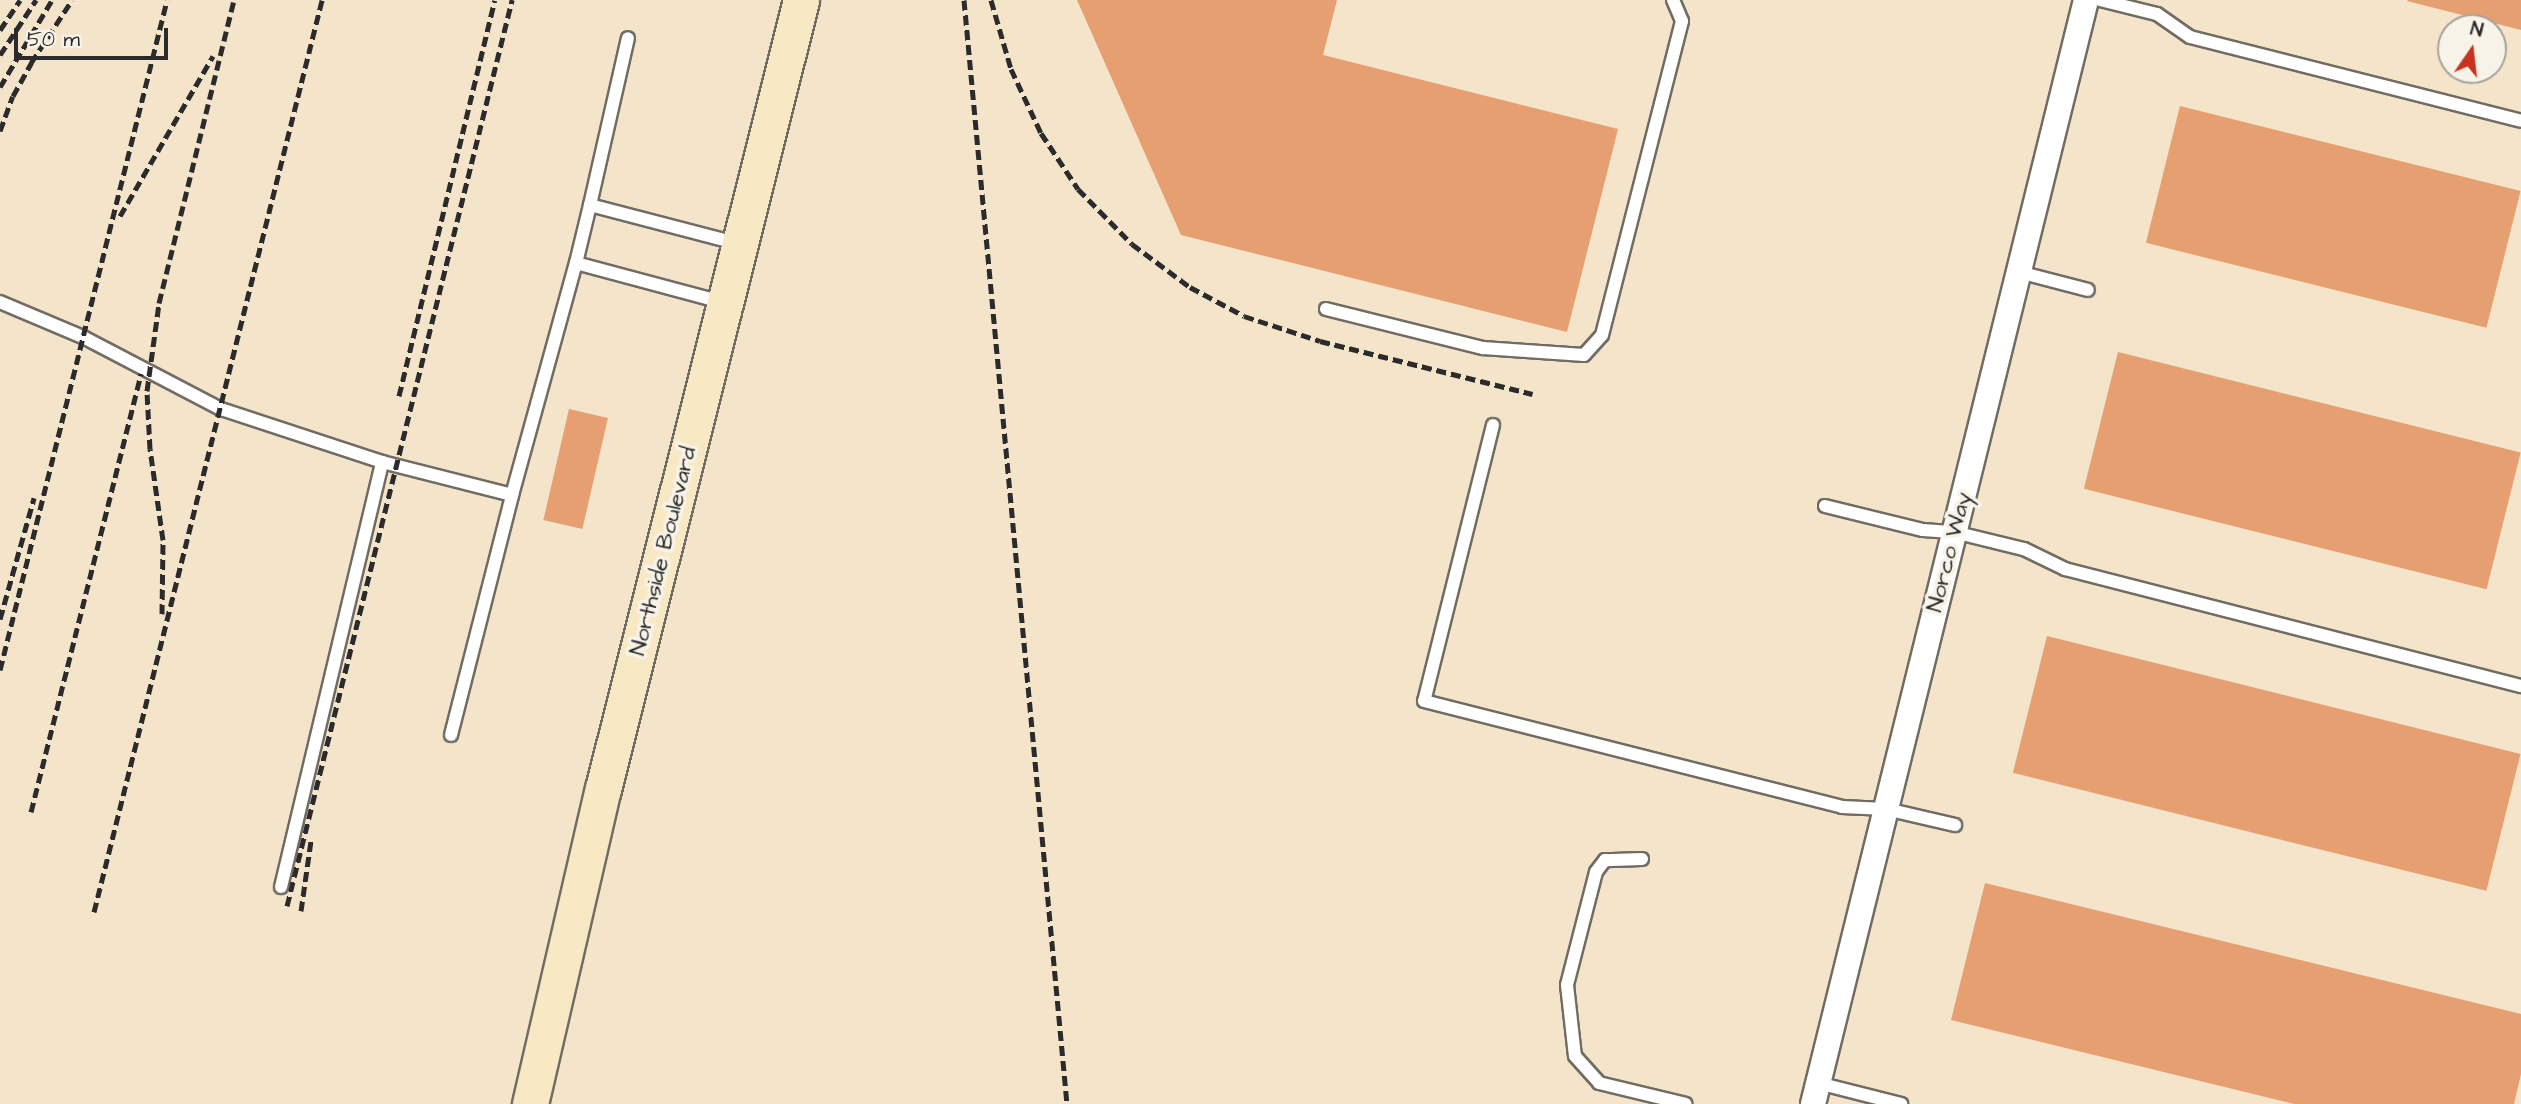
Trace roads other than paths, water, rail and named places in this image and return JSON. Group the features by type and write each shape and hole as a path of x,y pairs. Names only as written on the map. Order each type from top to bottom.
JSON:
{"main road":[{"name":"Northside Boulevard","path":"530,1104 603,789 801,0"}],"street":[{"name":"Norco Way","path":"1816,1094 2086,0"}],"lane":[{"path":"1326,309 1483,348 1584,355 1601,335 1682,20 1673,0"},
{"path":"2100,0 2157,15 2190,37 2521,121"},
{"path":"451,735 512,495 576,262 628,38"},
{"path":"590,205 740,244"},
{"path":"576,262 725,303"},
{"path":"2019,272 2088,290"},
{"path":"0,302 83,337 221,409 382,463 512,495"},
{"path":"1493,425 1424,701 1842,807 1886,809 1955,825"},
{"path":"281,887 382,463"},
{"path":"1825,506 1923,530 1954,532 2024,550 2065,569 2521,686"},
{"path":"1642,859 1605,860 1596,872 1567,985 1575,1056 1599,1083 1686,1104"},
{"path":"1816,1094 1901,1104"}],"railway":[{"path":"0,30 20,0"},
{"path":"0,55 36,0"},
{"path":"0,87 52,0"},
{"path":"0,131 13,96 31,63 72,0"},
{"path":"0,670 167,0"},
{"path":"162,614 163,540 150,449 147,391 159,303 234,0"},
{"path":"94,912 322,0"},
{"path":"399,396 495,0"},
{"path":"287,906 512,0"},
{"path":"964,0 1067,1104"},
{"path":"991,0 1011,69 1041,133 1078,189 1132,244 1190,287 1244,316 1320,341 1532,394"},
{"path":"120,216 213,56"},
{"path":"31,812 141,374"},
{"path":"0,619 34,498"},
{"path":"301,911 311,841"}]}
